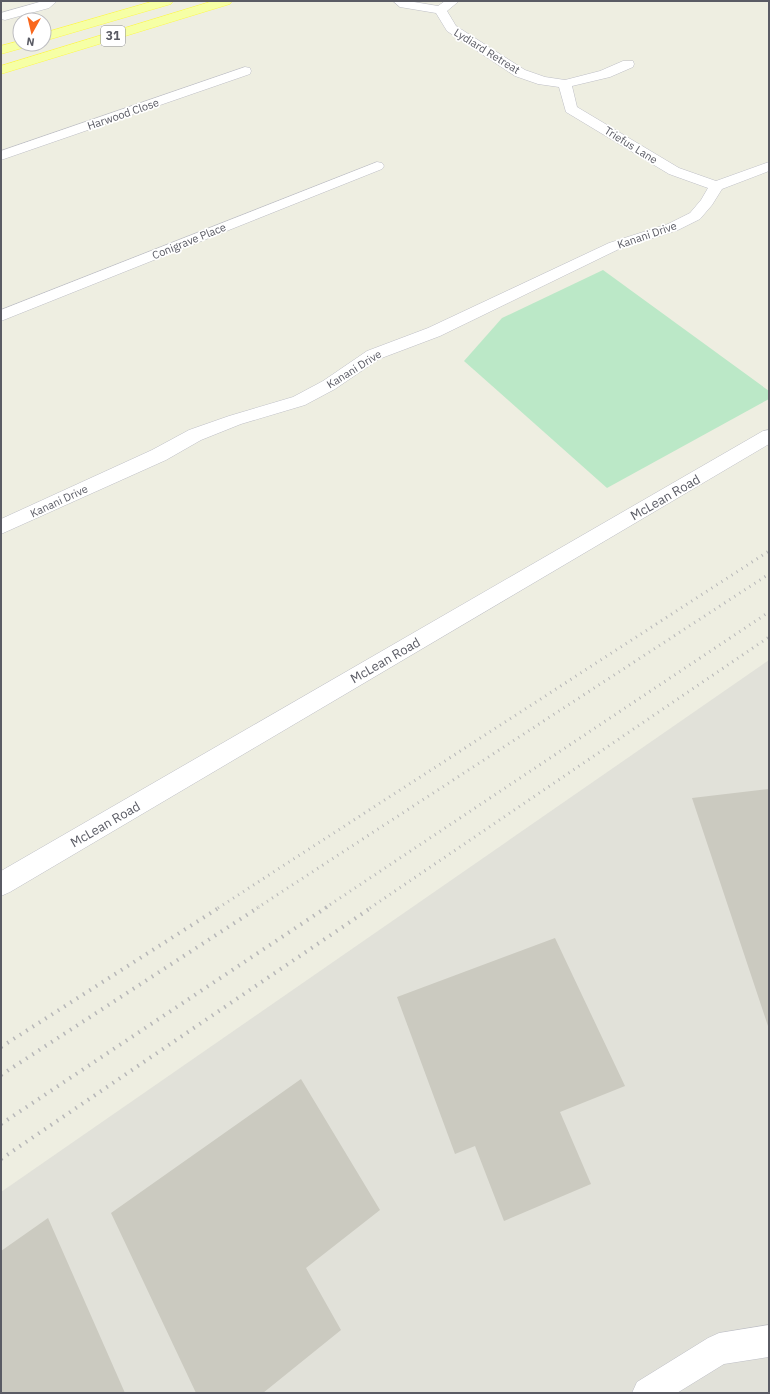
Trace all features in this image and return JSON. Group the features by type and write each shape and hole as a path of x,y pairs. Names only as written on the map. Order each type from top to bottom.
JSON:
{"main road":[{"name":"31","path":"52,35 167,1"},
{"name":"31","path":"1,70 226,1"},
{"path":"1,50 12,47"}],"street":[{"path":"5,16 45,5 51,1"},
{"path":"399,1 404,4 440,10 453,1"},
{"name":"Lydiard Retreat","path":"440,10 451,28 520,73 543,81 565,84 605,74 628,64"},
{"name":"Harwood Close","path":"1,156 245,71"},
{"name":"Triefus Lane","path":"565,84 571,109 674,171 716,186"},
{"name":"Conigrave Place","path":"1,316 378,166"},
{"path":"716,186 769,166"},
{"name":"Kanani Drive","path":"1,527 159,455 195,435 235,420 299,401 329,385 373,355 434,332 614,246 673,227 695,216 707,202 716,186"},
{"name":"McLean Road","path":"1,884 769,436"},
{"path":"648,1393 719,1349 769,1341"}],"shaded area":[{"path":"769,660 769,1393 1,1393 1,1192"}],"green space":[{"path":"603,270 769,391 769,399 607,488 464,361 502,318"}],"building":[{"path":"769,789 769,1029 692,798"},
{"path":"555,938 625,1086 560,1112 591,1184 504,1221 475,1146 455,1154 397,997"},
{"path":"301,1079 380,1210 306,1268 341,1330 263,1393 196,1393 111,1213"},
{"path":"48,1218 125,1393 1,1393 1,1251"}],"railway":[{"path":"218,908 769,551"},
{"path":"257,908 769,574"},
{"path":"325,908 769,612"},
{"path":"370,908 769,637"},
{"path":"1,1047 220,907"},
{"path":"1,1075 259,907"},
{"path":"1,1124 327,907"},
{"path":"1,1159 372,907"}]}
